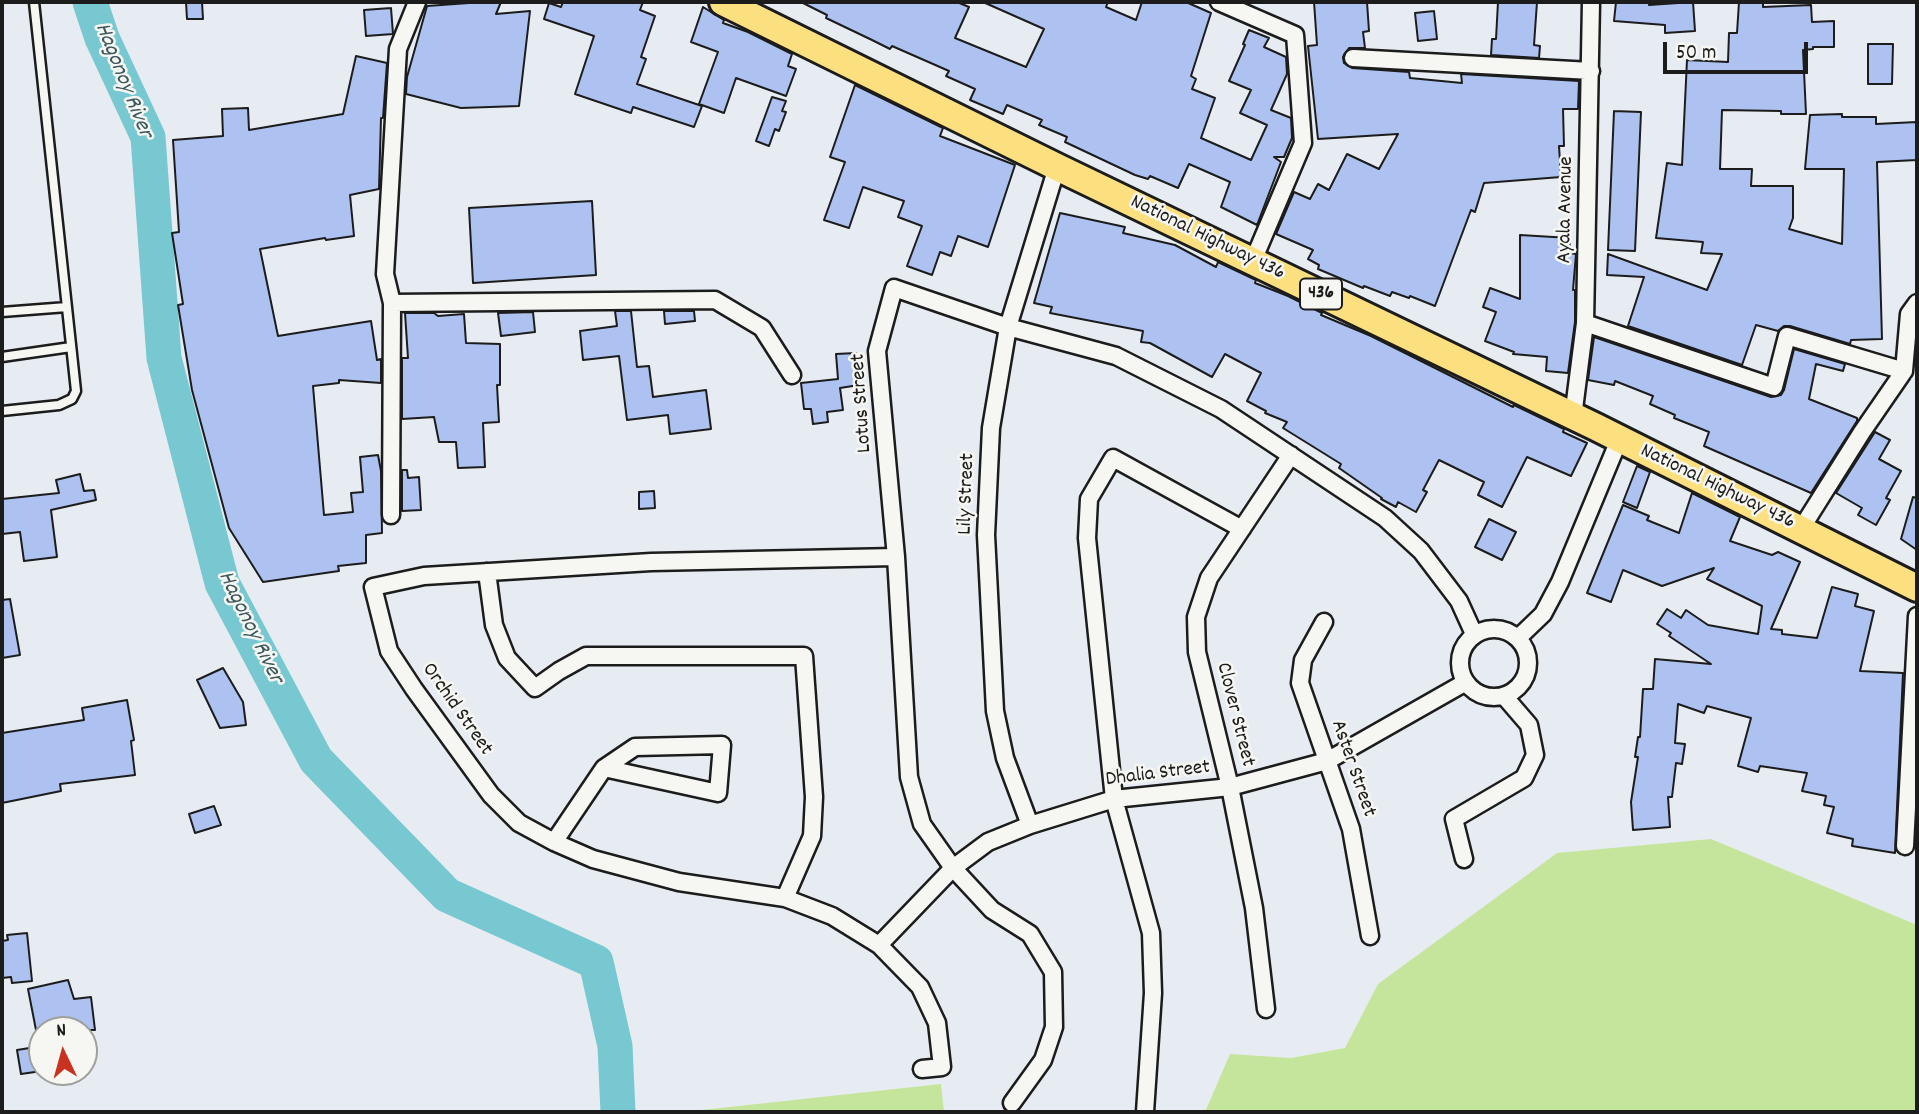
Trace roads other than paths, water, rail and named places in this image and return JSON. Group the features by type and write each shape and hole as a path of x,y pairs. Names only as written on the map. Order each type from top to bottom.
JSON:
{"main road":[{"name":"National Highway 436","path":"723,2 1917,588"}],"street":[{"path":"391,515 392,303 385,274 398,49 417,2"},
{"path":"1219,2 1294,35 1303,143 1253,261"},
{"name":"Ayala Avenue","path":"1573,418 1585,323 1591,2"},
{"path":"1353,58 1591,71"},
{"name":"Lily Street","path":"1030,825 1005,758 995,712 987,549 991,428 1008,327 1057,167"},
{"name":"Lotus Street","path":"1012,1103 1043,1060 1054,1027 1053,972 1030,934 992,910 953,868 922,824 909,776 896,556 877,351 894,288 1008,327 1116,356 1221,409 1385,518 1421,551 1459,601 1474,634"},
{"path":"392,303 715,300 762,328 792,375"},
{"path":"1801,529 1904,371 1909,314 1917,303"},
{"path":"1585,323 1774,387 1787,336 1904,371"},
{"path":"1518,638 1542,614 1560,582 1619,440"},
{"name":"Clover Street","path":"1266,1009 1254,908 1230,787 1197,652 1196,617 1209,578 1291,455"},
{"path":"1145,1112 1153,993 1151,933 1114,799 1087,538 1089,499 1114,458 1242,528"},
{"name":"Orchid Street","path":"896,556 651,562 424,576 373,587 389,651 491,795 519,823 593,859 679,882 785,898 832,916 878,945 920,987 937,1023 942,1067 922,1069"},
{"path":"487,572 494,625 507,659 534,688 586,656 804,656 814,797 812,836 785,898"},
{"path":"1905,846 1917,616"},
{"name":"Aster Street","path":"1324,622 1303,660 1300,683 1351,829 1370,936"},
{"path":"1497,628 1518,638 1525,648 1528,671 1515,690 1504,696 1483,695 1466,682 1461,673 1461,652 1474,634 1497,628"},
{"name":"Dhalia Street","path":"878,945 953,868 989,842 1030,825 1114,799 1230,787 1327,761 1466,682"},
{"path":"1464,859 1454,819 1524,778 1535,755 1529,725 1504,696"},
{"path":"554,842 604,768 635,747 722,745 718,793 604,768"}],"lane":[{"path":"2,411 59,405 72,399 76,391 34,2"},
{"path":"2,312 67,307"},
{"path":"2,357 71,347"}],"waterway":[{"name":"Hagonoy River","path":"90,2 102,38 148,137 164,358 222,583 316,760 447,895 596,962 615,1046 618,1112"}]}
